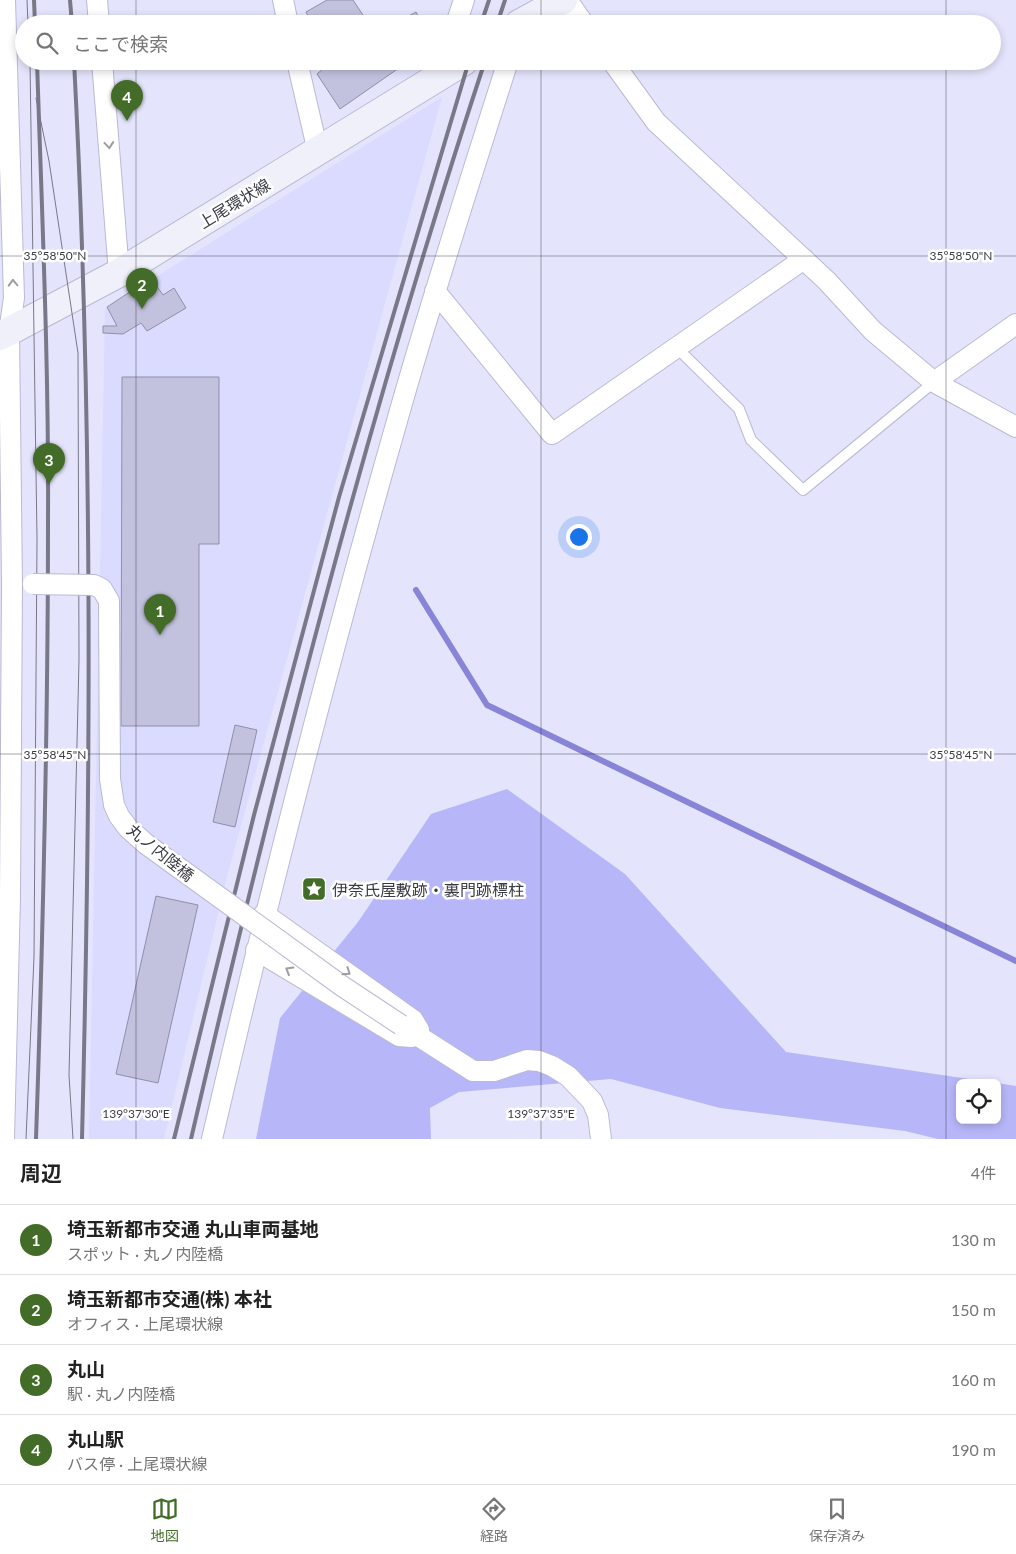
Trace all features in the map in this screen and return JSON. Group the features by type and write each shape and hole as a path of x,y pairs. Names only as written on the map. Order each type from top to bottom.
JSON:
{"main road":[{"path":"536,15 563,0"},
{"name":"上尾環状線","path":"5,334 119,273 318,152 441,70"}],"street":[{"path":"4,1139 10,897 12,584 5,334 14,298 5,0"},
{"path":"97,0 98,15"},
{"path":"283,0 286,15"},
{"path":"459,15 464,0"},
{"path":"523,15 527,0"},
{"path":"567,0 578,15"},
{"path":"103,70 119,273"},
{"path":"299,70 318,152"},
{"path":"212,1139 264,914 364,537 435,290 505,70"},
{"path":"618,70 656,122 827,280 873,331 934,382 1016,427"},
{"path":"435,290 552,434 804,259"},
{"path":"934,382 1016,324"},
{"name":"丸ノ内陸橋","path":"12,584 94,585 102,590 109,601 110,779 114,805 128,828 170,863 326,975 473,1071 494,1071 527,1060 539,1061 552,1066 568,1076 592,1100 598,1115 601,1139"},
{"path":"264,914 413,1020 424,1038"},
{"path":"256,950 399,1036 424,1038"}],"lane":[{"path":"677,348 739,409 752,440 803,490 934,382"}],"shaded area":[{"path":"442,97 228,873 164,1139 89,1139 105,309"},
{"path":"507,789 625,874 786,1052 969,1079 956,1079 956,1124 1001,1124 1001,1084 1016,1086 1016,1139 938,1139 905,1131 720,1108 611,1079 459,1092 430,1108 431,1139 256,1139 280,1018 358,922 431,814"}],"building":[{"path":"327,0 353,0 363,15 308,15 306,12"},
{"path":"322,70 396,70 340,109 317,74"},
{"path":"151,278 163,295 174,288 186,308 147,331 141,323 123,334 103,333 103,326 117,326 107,307"},
{"path":"122,377 219,377 219,544 199,544 199,726 121,726"},
{"path":"235,725 257,730 235,827 213,822"},
{"path":"156,896 198,905 158,1083 116,1074"}],"waterway":[{"path":"416,590 487,705 1016,961"}],"tram line":[{"path":"27,0 28,15"},
{"path":"26,1139 34,957 37,539 30,70"},
{"path":"36,98 49,161 78,353 79,660 69,1075 73,1139"}],"railway":[{"path":"34,0 35,15"},
{"path":"70,0 71,15"},
{"path":"484,15 489,0"},
{"path":"500,15 505,0"},
{"path":"36,1139 45,830 48,522 46,349 37,70"},
{"path":"74,70 85,330 88,600 87,870 82,1139"},
{"path":"174,1139 254,815 339,497 466,70"},
{"path":"191,1139 256,868 326,597 402,328 442,194 482,70"}],"place":[{"name":"丸山駅","path":"127,121"},
{"name":"埼玉新都市交通(株) 本社","path":"142,309"},
{"name":"丸山","path":"49,484"},
{"name":"埼玉新都市交通 丸山車両基地","path":"160,635"},
{"name":"伊奈氏屋敷跡・裏門跡標柱","path":"314,889"}]}
